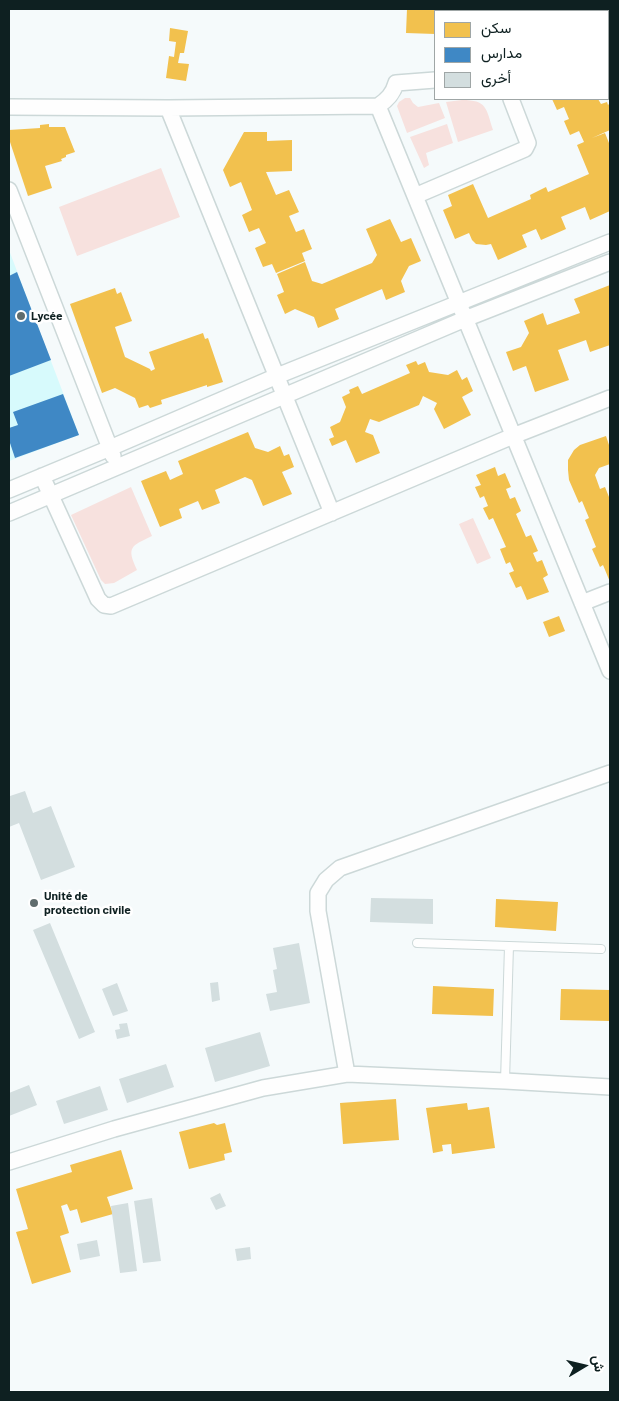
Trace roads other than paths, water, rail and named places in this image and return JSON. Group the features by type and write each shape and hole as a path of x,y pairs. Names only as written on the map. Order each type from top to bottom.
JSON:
{"street":[{"path":"9,107 378,106 394,91 396,83 434,80"},
{"path":"415,196 525,150 528,143 511,100"},
{"path":"378,106 610,670"},
{"path":"168,108 332,513"},
{"path":"9,190 117,466"},
{"path":"9,490 277,376 610,242"},
{"path":"9,513 465,319 610,262"},
{"path":"42,476 98,599 104,605 111,606 513,436 610,398"},
{"path":"582,604 610,592"},
{"path":"347,1074 318,911 318,892 326,880 340,868 610,773"},
{"path":"9,1162 114,1129 263,1088 347,1074 610,1087"}],"lane":[{"path":"417,943 601,949"},
{"path":"505,1081 509,946"}],"place":[{"name":"Lycée","path":"21,316"},
{"name":"Unité de protection civile","path":"34,903"}]}
